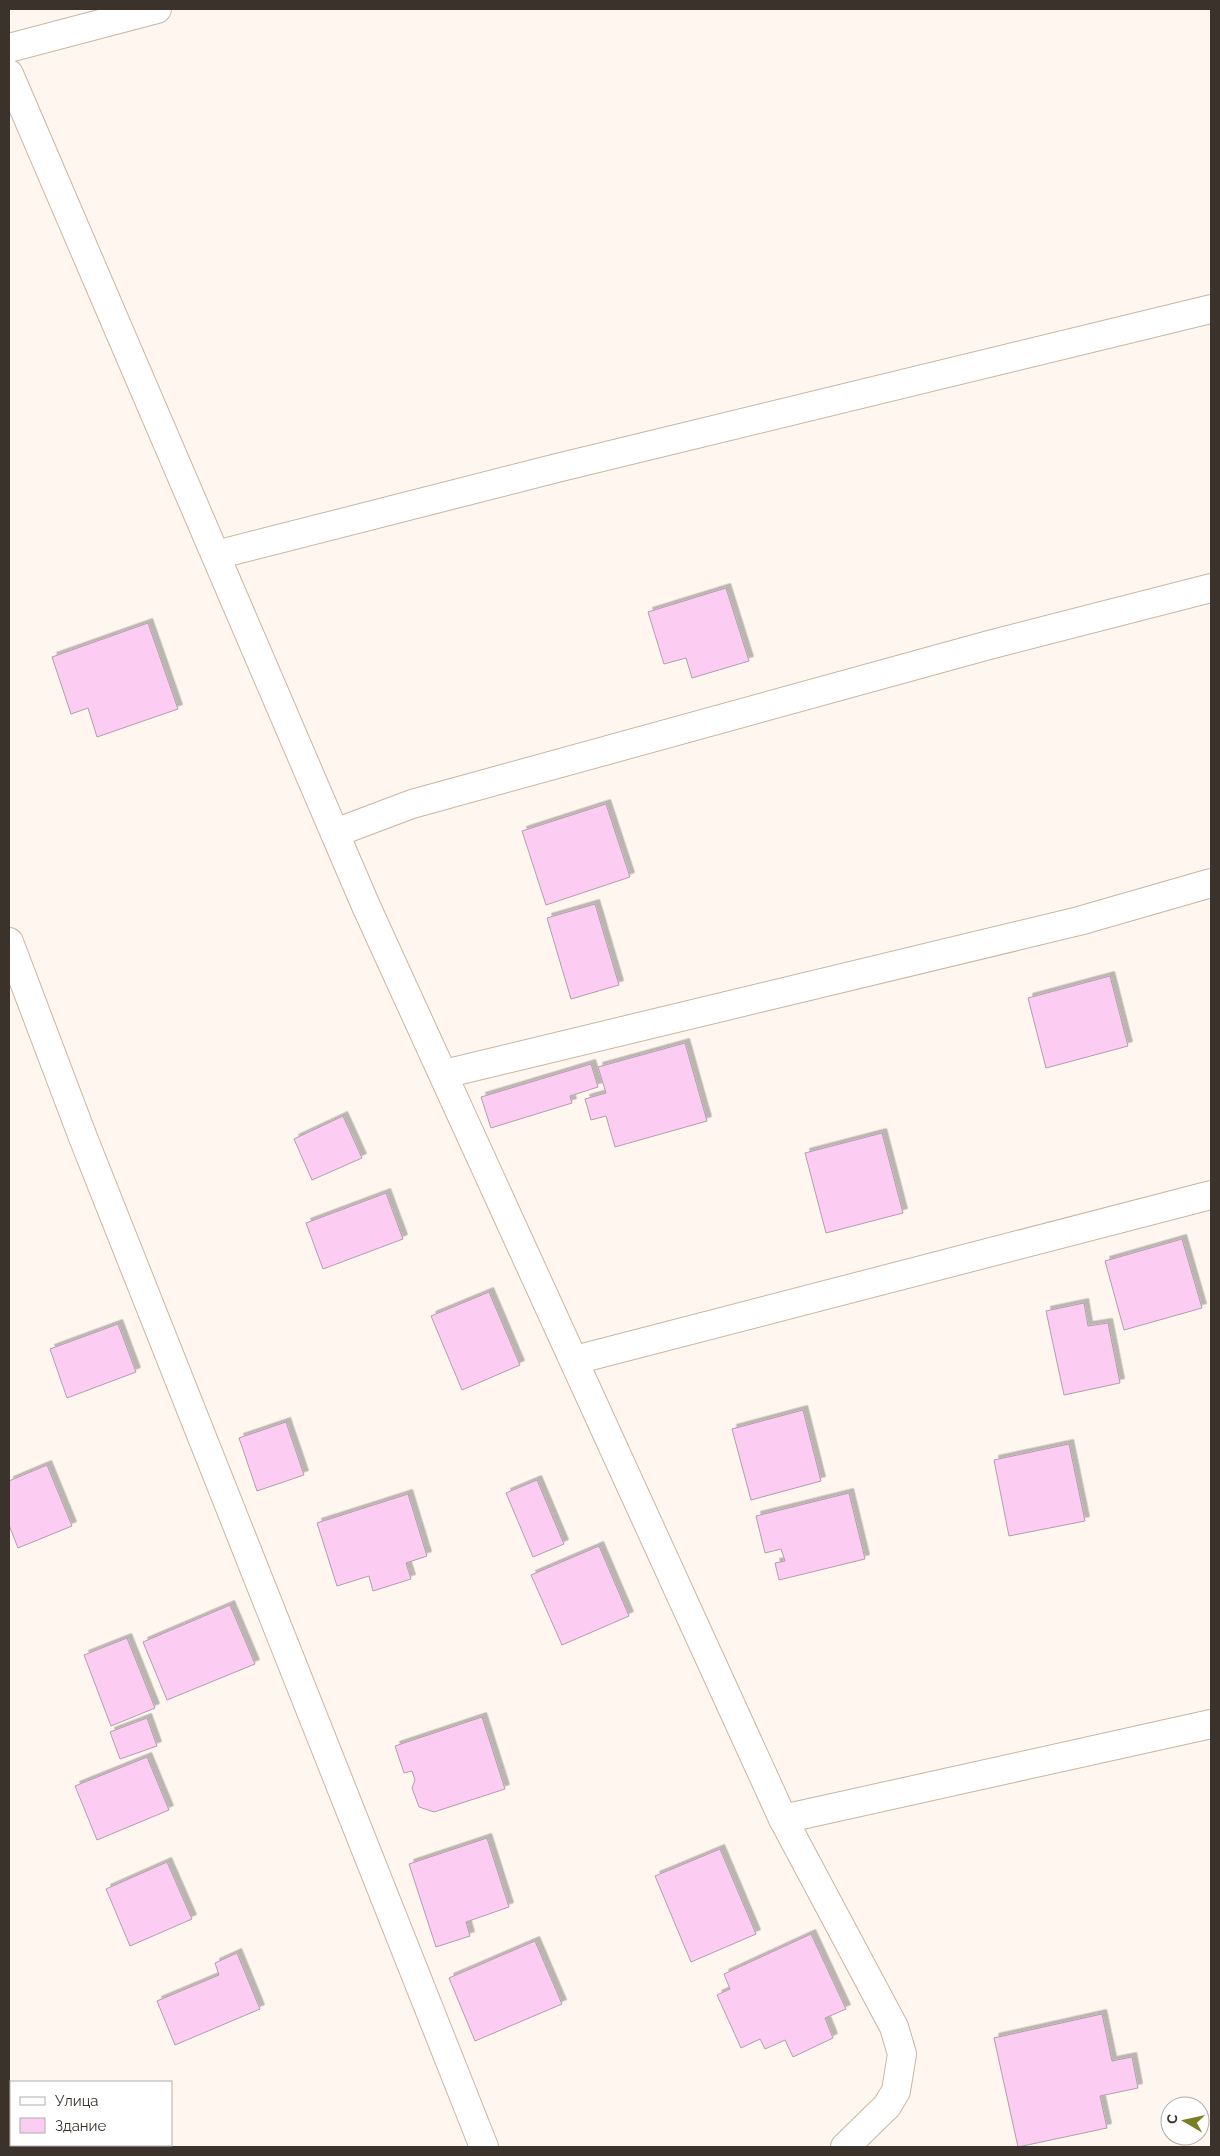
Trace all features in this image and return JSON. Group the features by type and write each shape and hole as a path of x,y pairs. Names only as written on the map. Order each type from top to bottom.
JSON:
{"street":[{"path":"9,48 157,9"},
{"path":"9,74 335,832 444,1074 783,1819 894,2028 902,2054 896,2091 887,2106 845,2147"},
{"path":"216,555 567,465 1211,309"},
{"path":"335,832 412,804 979,648 1211,588"},
{"path":"444,1074 1079,920 1211,883"},
{"path":"9,942 88,1149 484,2147"},
{"path":"575,1360 1211,1195"},
{"path":"783,1819 1211,1724"}],"building":[{"path":"726,588 749,661 692,678 686,658 664,664 648,612"},
{"path":"148,623 178,709 97,737 88,708 71,714 52,657"},
{"path":"606,804 630,877 546,905 522,831"},
{"path":"595,904 619,985 571,999 547,918"},
{"path":"1110,976 1128,1046 1046,1068 1028,998"},
{"path":"685,1043 707,1121 615,1147 606,1116 591,1120 585,1099 606,1093 598,1067"},
{"path":"591,1064 598,1087 570,1096 572,1103 491,1128 481,1097"},
{"path":"343,1116 362,1158 312,1180 294,1139"},
{"path":"882,1133 903,1213 826,1233 805,1153"},
{"path":"386,1193 403,1239 323,1269 306,1223"},
{"path":"1182,1239 1202,1308 1124,1330 1105,1261"},
{"path":"489,1292 520,1365 462,1390 431,1316"},
{"path":"1084,1303 1088,1326 1108,1323 1120,1383 1064,1395 1046,1311"},
{"path":"118,1324 136,1372 67,1398 50,1349"},
{"path":"803,1410 821,1481 751,1500 732,1429"},
{"path":"286,1422 304,1475 257,1491 239,1438"},
{"path":"1069,1444 1085,1521 1009,1536 994,1460"},
{"path":"47,1465 72,1526 18,1548 9,1525 9,1481"},
{"path":"537,1480 564,1544 533,1557 506,1493"},
{"path":"849,1493 865,1559 779,1580 775,1563 785,1561 781,1549 765,1553 756,1516"},
{"path":"408,1494 427,1556 406,1563 411,1579 373,1591 369,1576 337,1586 317,1523"},
{"path":"599,1546 629,1616 562,1645 531,1575"},
{"path":"230,1605 255,1664 167,1700 143,1642"},
{"path":"127,1638 155,1708 111,1726 84,1655"},
{"path":"482,1717 505,1789 434,1812 419,1807 412,1788 415,1780 412,1771 404,1773 395,1746"},
{"path":"147,1718 157,1746 120,1759 110,1732"},
{"path":"147,1757 169,1810 97,1840 75,1786"},
{"path":"487,1838 509,1907 466,1922 470,1936 436,1947 409,1864"},
{"path":"720,1849 756,1934 691,1962 655,1876"},
{"path":"167,1862 192,1919 130,1946 106,1889"},
{"path":"811,1934 846,2009 825,2018 833,2038 793,2057 785,2040 765,2049 760,2039 741,2048 717,1995 730,1989 724,1974"},
{"path":"535,1941 562,2004 475,2041 449,1978"},
{"path":"237,1953 260,2009 175,2045 157,2001 219,1975 215,1963"},
{"path":"1102,2014 1112,2061 1132,2057 1138,2088 1100,2096 1107,2128 1018,2147 994,2038"}]}
